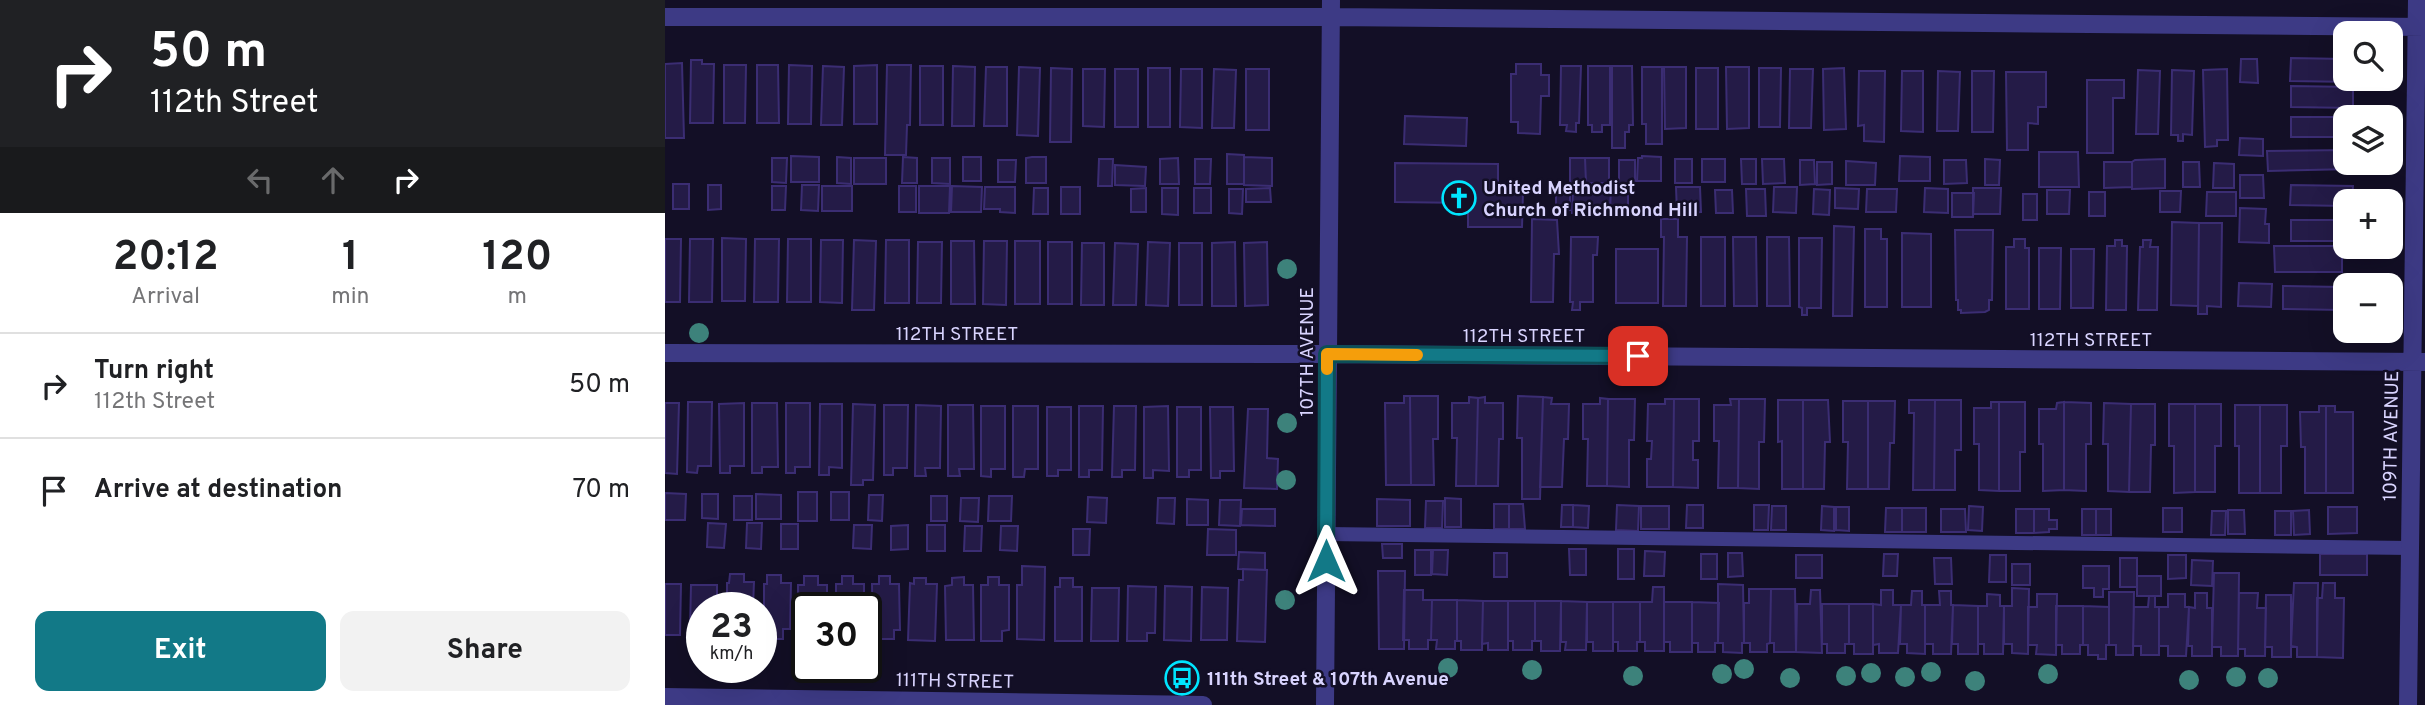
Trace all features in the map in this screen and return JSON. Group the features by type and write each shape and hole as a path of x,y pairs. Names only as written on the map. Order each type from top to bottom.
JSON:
{"street":[{"name":"109TH AVENUE","path":"2408,705 2410,548 2418,362 2421,27 2417,0"},
{"path":"665,17 1331,8 2421,27"},
{"name":"107TH AVENUE","path":"1325,705 1331,8"},
{"name":"112TH STREET","path":"665,353 1327,354 2418,362"},
{"name":"111TH STREET","path":"665,696 1203,705"}],"lane":[{"path":"1326,534 2410,548"}],"building":[{"path":"2291,58 2333,59 2333,82 2290,81"},
{"path":"2241,59 2257,59 2258,83 2240,82"},
{"path":"691,60 714,64 713,123 690,123"},
{"path":"682,63 684,138 665,138 665,64"},
{"path":"1516,64 1541,64 1541,75 1549,75 1549,96 1541,96 1540,134 1518,133 1518,122 1511,122 1511,74 1516,74"},
{"path":"724,65 746,65 745,123 724,123"},
{"path":"757,65 778,65 779,123 757,123"},
{"path":"789,65 812,66 811,124 788,124"},
{"path":"877,65 877,124 854,124 854,66"},
{"path":"887,65 911,65 910,125 907,125 906,155 885,155"},
{"path":"823,66 844,67 842,125 821,125"},
{"path":"920,66 943,66 943,125 920,125"},
{"path":"953,66 975,67 974,126 952,126"},
{"path":"1561,66 1581,66 1579,123 1576,123 1576,132 1566,131 1567,125 1560,125"},
{"path":"1588,66 1610,66 1610,125 1602,125 1602,132 1592,132 1592,125 1588,125"},
{"path":"1612,66 1632,66 1633,125 1629,125 1629,132 1625,132 1625,148 1612,148"},
{"path":"986,67 1007,67 1007,126 984,126"},
{"path":"1019,67 1040,68 1038,136 1017,135"},
{"path":"1642,67 1662,67 1662,144 1646,144 1646,124 1642,124"},
{"path":"1664,67 1686,67 1686,128 1665,129"},
{"path":"1726,67 1749,67 1749,128 1727,129"},
{"path":"1051,68 1072,69 1071,142 1050,142"},
{"path":"1148,68 1170,68 1170,127 1148,127"},
{"path":"1696,68 1718,68 1718,129 1696,129"},
{"path":"1759,68 1781,68 1780,127 1759,127"},
{"path":"1844,68 1846,129 1824,130 1823,69"},
{"path":"1083,69 1105,69 1104,127 1083,126"},
{"path":"1115,69 1138,69 1138,127 1115,127"},
{"path":"1181,69 1202,69 1202,128 1180,127"},
{"path":"1214,69 1236,70 1234,128 1212,128"},
{"path":"1246,69 1269,69 1269,130 1246,130"},
{"path":"1790,69 1813,69 1811,128 1789,128"},
{"path":"2227,69 2228,140 2217,140 2217,146 2205,147 2203,70"},
{"path":"2138,70 2160,71 2158,134 2136,134"},
{"path":"2172,70 2194,71 2192,135 2183,134 2183,141 2178,141 2178,135 2171,135"},
{"path":"1859,71 1885,71 1884,142 1864,141 1864,125 1858,126"},
{"path":"1902,71 1923,71 1923,132 1901,131"},
{"path":"1938,71 1960,72 1958,131 1937,131"},
{"path":"1972,71 1994,71 1993,132 1972,132"},
{"path":"2006,72 2046,72 2046,107 2038,107 2038,124 2028,123 2028,150 2007,150"},
{"path":"2087,80 2124,80 2124,98 2113,98 2113,153 2087,153"},
{"path":"2291,86 2333,87 2333,91 2353,91 2353,105 2291,107"},
{"path":"1405,116 1467,118 1466,146 1404,144"},
{"path":"2291,117 2333,117 2333,137 2291,137"},
{"path":"2240,138 2263,139 2263,156 2239,155"},
{"path":"2333,150 2333,169 2268,171 2267,151"},
{"path":"2039,152 2078,152 2079,187 2039,187"},
{"path":"1227,154 1244,155 1244,184 1227,184"},
{"path":"791,156 819,157 819,182 791,182"},
{"path":"1900,156 1930,157 1930,181 1899,181"},
{"path":"837,157 851,158 851,184 837,183"},
{"path":"903,157 917,158 917,183 902,183"},
{"path":"963,157 981,157 981,181 963,181"},
{"path":"1046,157 1046,183 1026,183 1026,158"},
{"path":"1244,157 1272,158 1272,186 1244,185"},
{"path":"1661,157 1661,181 1637,181 1638,158"},
{"path":"772,158 787,158 786,183 772,182"},
{"path":"854,158 886,158 886,184 854,184"},
{"path":"932,158 950,158 950,184 932,183"},
{"path":"1178,158 1179,184 1160,184 1160,159"},
{"path":"1570,158 1585,158 1586,183 1570,183"},
{"path":"1585,158 1609,158 1609,183 1586,183"},
{"path":"1099,159 1113,159 1112,186 1098,186"},
{"path":"1195,159 1211,159 1210,184 1195,184"},
{"path":"1675,159 1692,159 1692,183 1675,183"},
{"path":"1702,159 1725,159 1725,182 1702,182"},
{"path":"1741,159 1756,159 1756,184 1742,184"},
{"path":"1762,159 1784,159 1785,183 1763,184"},
{"path":"1985,159 2000,160 1999,185 1985,185"},
{"path":"2165,159 2165,188 2132,189 2132,162"},
{"path":"998,160 1016,160 1015,182 998,182"},
{"path":"1619,160 1635,160 1635,184 1619,184"},
{"path":"1800,160 1814,160 1815,184 1800,185"},
{"path":"1944,160 1966,160 1967,183 1944,184"},
{"path":"1846,161 1876,163 1875,185 1846,185"},
{"path":"1817,162 1832,162 1832,184 1817,185"},
{"path":"2104,162 2132,162 2132,187 2104,188"},
{"path":"2183,162 2199,162 2200,187 2183,187"},
{"name":"United Methodist Church of Richmond Hill","path":"1395,163 1498,164 1498,193 1523,193 1522,227 1468,227 1468,203 1395,202"},
{"path":"2214,163 2234,164 2234,188 2213,188"},
{"path":"1115,165 1146,167 1145,186 1115,185"},
{"path":"2240,175 2263,175 2264,198 2240,198"},
{"path":"673,184 689,184 689,209 673,209"},
{"path":"708,185 721,185 721,209 708,210"},
{"path":"802,185 819,185 818,211 801,210"},
{"path":"1556,185 1570,185 1570,210 1556,211"},
{"path":"1586,185 1611,186 1610,213 1572,213 1573,190 1586,191"},
{"path":"1628,185 1628,211 1610,210 1611,186"},
{"path":"2291,185 2353,186 2353,189 2333,189 2333,206 2290,205"},
{"path":"772,186 786,186 785,210 772,210"},
{"path":"822,186 852,186 852,211 822,211"},
{"path":"899,186 916,186 916,212 899,212"},
{"path":"919,186 950,186 949,213 919,213"},
{"path":"952,186 982,187 981,212 951,212"},
{"path":"985,187 1015,187 1015,213 984,209"},
{"path":"1061,187 1080,187 1080,214 1061,214"},
{"path":"1676,187 1700,187 1701,212 1677,213"},
{"path":"1774,187 1797,187 1796,213 1773,212"},
{"path":"1034,188 1048,188 1048,214 1033,214"},
{"path":"1146,188 1146,212 1131,212 1131,189"},
{"path":"1162,188 1178,188 1178,215 1162,214"},
{"path":"1194,188 1211,188 1211,213 1194,213"},
{"path":"1270,188 1271,202 1246,202 1246,189"},
{"path":"1835,188 1859,189 1858,209 1835,208"},
{"path":"1925,188 1948,189 1948,213 1924,212"},
{"path":"1973,188 2001,188 2000,214 1973,214"},
{"path":"1229,189 1243,189 1242,214 1229,213"},
{"path":"1746,189 1765,189 1766,216 1747,216"},
{"path":"1814,189 1830,190 1829,215 1813,214"},
{"path":"1867,189 1897,189 1896,212 1866,212"},
{"path":"1715,190 1732,190 1733,213 1716,213"},
{"path":"2047,190 2070,190 2069,214 2047,214"},
{"path":"2160,191 2181,191 2180,212 2160,212"},
{"path":"2089,192 2105,192 2105,216 2089,216"},
{"path":"2207,192 2236,192 2236,216 2206,216"},
{"path":"1952,193 1974,193 1973,217 1952,217"},
{"path":"2023,194 2037,194 2037,220 2023,220"},
{"path":"2240,208 2266,209 2265,224 2269,224 2269,243 2239,242"},
{"path":"1532,219 1557,220 1559,254 1554,254 1553,302 1531,302"},
{"path":"1661,219 1678,219 1678,237 1687,237 1686,306 1663,306 1664,237 1661,237"},
{"path":"2291,220 2333,220 2333,241 2291,241"},
{"path":"2172,222 2199,223 2198,306 2171,305"},
{"path":"2199,223 2222,223 2221,307 2207,306 2207,314 2198,314"},
{"path":"1834,226 1854,227 1852,316 1833,316"},
{"path":"1865,229 1881,229 1881,239 1887,239 1887,307 1865,307"},
{"path":"1955,230 1993,230 1992,300 1989,300 1989,310 1985,312 1961,313 1961,310 1958,310"},
{"path":"1902,233 1931,234 1931,307 1902,307"},
{"path":"1571,237 1598,237 1597,255 1593,255 1593,302 1580,302 1580,310 1572,310 1573,302 1570,302"},
{"path":"1701,237 1725,237 1725,306 1701,306"},
{"path":"1733,237 1756,237 1757,306 1734,306"},
{"path":"1767,237 1789,237 1790,306 1767,306"},
{"path":"722,238 746,239 745,301 722,301"},
{"path":"1799,238 1822,238 1821,308 1807,308 1807,315 1802,315 1802,308 1799,307"},
{"path":"665,239 681,239 680,302 665,302"},
{"path":"690,239 713,239 712,302 689,302"},
{"path":"755,239 779,239 778,302 754,302"},
{"path":"788,239 811,239 811,302 787,302"},
{"path":"2014,239 2025,239 2025,248 2029,248 2029,309 2006,309 2006,247 2014,247"},
{"path":"821,240 843,240 842,303 820,302"},
{"path":"854,240 876,241 874,310 852,310"},
{"path":"886,240 909,240 909,303 885,303"},
{"path":"2115,240 2122,240 2122,246 2127,246 2126,310 2106,310 2107,246 2115,246"},
{"path":"2143,240 2151,240 2150,247 2158,247 2157,310 2138,310 2140,247 2143,247"},
{"path":"951,241 974,241 975,304 951,304"},
{"path":"984,241 1007,241 1006,305 983,304"},
{"path":"1015,241 1040,241 1040,304 1015,304"},
{"path":"918,242 942,242 941,303 917,303"},
{"path":"1048,242 1072,242 1072,304 1048,304"},
{"path":"1148,242 1170,243 1168,306 1146,305"},
{"path":"1235,242 1236,306 1212,306 1212,243"},
{"path":"1267,242 1268,305 1245,306 1244,243"},
{"path":"1082,243 1104,243 1104,305 1081,305"},
{"path":"1115,243 1138,244 1136,305 1113,305"},
{"path":"1179,243 1202,243 1202,305 1179,305"},
{"path":"2274,246 2333,246 2333,259 2342,259 2342,272 2275,272"},
{"path":"2039,248 2061,248 2060,309 2039,309"},
{"path":"1616,249 1658,249 1658,303 1616,303"},
{"path":"2071,249 2094,249 2093,308 2071,308"},
{"path":"2239,283 2272,284 2271,307 2238,306"},
{"path":"2283,286 2333,287 2333,310 2283,309"},
{"path":"1404,396 1410,396 1411,485 1386,485 1385,403 1404,403"},
{"path":"1410,396 1438,396 1438,439 1433,439 1434,485 1411,485"},
{"path":"1518,396 1543,397 1540,499 1522,499 1522,438 1517,438"},
{"path":"1469,397 1478,398 1476,486 1456,486 1457,438 1452,438 1452,403 1469,403"},
{"path":"1485,397 1485,403 1503,403 1503,439 1499,439 1498,486 1476,486 1478,398"},
{"path":"1543,397 1552,398 1551,404 1569,404 1562,487 1540,487"},
{"path":"1600,398 1608,399 1607,486 1587,486 1588,439 1583,439 1583,404 1600,404"},
{"path":"1608,399 1635,399 1634,440 1629,440 1629,487 1607,486"},
{"path":"1665,399 1674,399 1673,487 1647,487 1647,459 1651,459 1652,441 1647,441 1648,404 1665,404"},
{"path":"1674,399 1699,399 1699,441 1693,441 1693,460 1698,460 1698,488 1673,487"},
{"path":"1730,399 1739,399 1738,488 1718,488 1719,441 1714,441 1714,405 1731,405"},
{"path":"1739,399 1765,399 1764,442 1759,442 1759,489 1738,488"},
{"path":"1778,400 1803,400 1803,489 1782,489 1782,441 1778,442"},
{"path":"1803,400 1828,400 1830,442 1825,442 1824,489 1803,489"},
{"path":"1909,400 1935,400 1934,490 1913,490 1914,413 1909,413"},
{"path":"1935,400 1961,400 1961,450 1955,450 1955,490 1934,490"},
{"path":"1843,401 1868,401 1868,489 1847,489 1848,442 1843,442"},
{"path":"1868,401 1895,401 1894,443 1890,443 1889,489 1868,489"},
{"path":"688,402 712,402 711,466 698,466 697,473 687,472"},
{"path":"1991,402 1999,402 1999,491 1979,490 1979,444 1974,444 1974,408 1991,408"},
{"path":"1999,402 2025,402 2025,452 2020,452 2020,491 1999,491"},
{"path":"2064,402 2064,490 2043,491 2043,444 2039,444 2039,409 2056,409 2057,403"},
{"path":"2064,402 2091,403 2091,444 2086,444 2086,491 2064,490"},
{"path":"665,403 679,403 677,474 665,473"},
{"path":"744,403 744,466 730,466 730,473 720,473 719,404"},
{"path":"752,403 777,403 778,467 762,467 762,473 752,473"},
{"path":"786,403 810,403 810,467 795,467 795,473 786,473"},
{"path":"2104,403 2131,404 2129,492 2108,491 2108,444 2103,444"},
{"path":"820,404 842,404 842,468 829,467 829,475 819,475"},
{"path":"853,404 875,405 873,480 863,480 863,485 851,485"},
{"path":"2131,404 2155,404 2155,445 2151,445 2150,492 2129,492"},
{"path":"2169,404 2195,404 2195,492 2174,493 2174,446 2169,446"},
{"path":"2195,404 2221,404 2221,446 2215,446 2215,492 2195,492"},
{"path":"884,405 908,405 907,468 893,468 893,475 884,475"},
{"path":"916,405 941,406 940,468 925,468 926,476 915,476"},
{"path":"948,405 973,405 974,469 959,469 960,476 948,476"},
{"path":"2235,405 2260,405 2260,493 2239,493 2239,446 2235,446"},
{"path":"2260,405 2287,405 2287,446 2281,446 2281,493 2260,493"},
{"path":"981,406 1005,406 1005,469 991,469 991,477 981,476"},
{"path":"1013,406 1038,406 1038,469 1025,469 1024,477 1013,477"},
{"path":"1079,406 1103,406 1102,470 1089,470 1089,477 1079,477"},
{"path":"1114,406 1136,406 1135,470 1122,470 1122,477 1112,477"},
{"path":"1168,406 1169,471 1153,470 1153,478 1144,478 1144,407"},
{"path":"2319,406 2326,406 2326,493 2305,493 2305,447 2301,447 2300,412 2319,412"},
{"path":"2326,406 2335,406 2335,412 2353,412 2353,493 2326,493"},
{"path":"1047,407 1071,407 1071,470 1058,470 1058,476 1047,476"},
{"path":"1177,407 1201,407 1201,470 1189,470 1189,477 1177,477"},
{"path":"1210,407 1233,407 1234,471 1220,471 1220,478 1211,478"},
{"path":"1248,409 1268,409 1267,458 1278,459 1277,489 1244,488"},
{"path":"798,492 817,492 817,521 798,521"},
{"path":"831,492 849,492 849,520 831,520"},
{"path":"665,493 686,494 685,520 665,520"},
{"path":"702,494 718,494 718,519 702,518"},
{"path":"756,494 781,495 781,519 756,519"},
{"path":"869,495 883,495 882,521 868,520"},
{"path":"734,496 752,496 752,520 734,520"},
{"path":"931,496 947,496 947,521 931,521"},
{"path":"989,496 1012,496 1011,521 988,521"},
{"path":"1088,497 1107,498 1106,523 1087,522"},
{"path":"961,498 979,498 978,522 960,521"},
{"path":"1158,498 1175,498 1174,524 1157,523"},
{"path":"1445,498 1461,499 1461,527 1445,527"},
{"path":"1187,499 1208,500 1208,525 1187,525"},
{"path":"1377,499 1410,500 1410,526 1377,526"},
{"path":"1220,500 1241,500 1240,526 1219,525"},
{"path":"1426,501 1443,501 1442,528 1425,528"},
{"path":"1494,504 1509,504 1509,529 1494,529"},
{"path":"1509,504 1523,504 1525,529 1509,529"},
{"path":"1562,505 1573,505 1573,527 1561,527"},
{"path":"1573,505 1589,506 1588,528 1573,527"},
{"path":"1617,505 1639,506 1638,531 1616,530"},
{"path":"1687,505 1703,505 1703,528 1686,528"},
{"path":"1754,505 1769,505 1768,530 1754,530"},
{"path":"1641,506 1669,506 1669,529 1641,529"},
{"path":"1772,506 1786,506 1786,530 1771,530"},
{"path":"1822,506 1834,507 1834,531 1821,530"},
{"path":"1969,506 1983,507 1982,531 1968,530"},
{"path":"1836,507 1849,507 1849,531 1836,530"},
{"path":"2328,507 2357,507 2357,533 2328,534"},
{"path":"1886,508 1902,508 1902,532 1885,532"},
{"path":"1902,508 1926,508 1926,532 1902,532"},
{"path":"2163,508 2182,508 2182,532 2163,532"},
{"path":"1242,509 1275,509 1275,526 1241,525"},
{"path":"1941,509 1965,509 1966,532 1941,532"},
{"path":"2016,509 2034,509 2034,533 2016,533"},
{"path":"2034,509 2049,509 2049,520 2057,520 2057,529 2034,533"},
{"path":"2082,509 2096,509 2096,535 2082,535"},
{"path":"2096,509 2111,509 2111,535 2096,535"},
{"path":"2228,510 2244,510 2245,534 2228,534"},
{"path":"2309,510 2310,534 2294,535 2293,511"},
{"path":"2212,511 2226,511 2225,535 2211,535"},
{"path":"2275,511 2291,511 2291,535 2275,535"},
{"path":"708,523 726,524 724,548 707,547"},
{"path":"747,523 762,523 761,549 746,548"},
{"path":"781,524 798,524 798,549 781,549"},
{"path":"854,525 872,525 871,549 853,548"},
{"path":"908,525 908,549 891,550 891,526"},
{"path":"927,525 945,525 945,551 927,551"},
{"path":"965,526 982,526 981,551 964,551"},
{"path":"1001,526 1018,526 1017,551 1000,550"},
{"path":"1073,529 1090,529 1089,555 1073,555"},
{"path":"1208,529 1236,530 1236,555 1207,555"},
{"path":"1382,544 1402,544 1402,558 1383,558"},
{"path":"1569,549 1586,549 1586,575 1570,575"},
{"path":"1618,549 1634,549 1634,579 1618,579"},
{"path":"1415,550 1431,550 1431,575 1415,575"},
{"path":"1433,550 1448,550 1447,575 1432,574"},
{"path":"1645,551 1665,552 1664,576 1644,576"},
{"path":"1239,552 1265,553 1265,570 1238,569"},
{"path":"1494,553 1507,553 1507,577 1494,577"},
{"path":"1728,553 1742,553 1743,576 1728,577"},
{"path":"1701,554 1717,554 1717,579 1701,579"},
{"path":"1884,554 1898,554 1897,576 1883,576"},
{"path":"2320,554 2367,554 2367,575 2320,575"},
{"path":"1796,555 1822,555 1822,578 1796,578"},
{"path":"1990,555 2006,555 2006,582 1989,582"},
{"path":"2168,555 2186,555 2186,578 2168,579"},
{"path":"1934,558 1951,558 1952,584 1935,584"},
{"path":"2120,558 2137,558 2137,587 2120,587"},
{"path":"2192,560 2213,561 2212,586 2191,585"},
{"path":"2012,564 2030,564 2030,585 2012,585"},
{"path":"1022,566 1045,567 1044,640 1017,639 1017,585 1022,585"},
{"path":"2083,566 2109,566 2109,589 2103,589 2103,597 2094,597 2094,588 2083,588"},
{"path":"1243,569 1267,570 1265,642 1237,641 1239,580 1243,580"},
{"path":"1378,571 1405,571 1404,649 1379,649"},
{"path":"2214,573 2239,573 2238,656 2221,656 2221,647 2212,647"},
{"path":"730,574 744,574 744,582 754,582 754,592 727,592"},
{"path":"767,575 781,575 781,583 791,583 790,629 783,629 783,639 777,639 777,592 764,592 764,584 767,584"},
{"path":"804,576 818,576 818,585 827,585 827,592 798,592 798,585 804,585"},
{"path":"842,576 853,576 853,584 864,584 864,592 836,592 836,584 842,584"},
{"path":"879,576 890,576 890,584 899,584 900,630 894,630 894,639 882,639 882,592 872,592 872,584 879,584"},
{"path":"2137,576 2161,576 2161,596 2137,596"},
{"path":"964,577 964,585 973,585 974,640 946,640 945,586 952,585 952,578"},
{"path":"988,577 999,577 999,585 1009,585 1009,630 1002,631 1002,641 981,641 981,585 988,585"},
{"path":"914,578 926,578 926,584 937,584 935,641 908,640 910,583 914,584"},
{"path":"1060,578 1073,578 1073,587 1082,587 1082,641 1055,641 1055,587 1060,587"},
{"path":"2294,583 2318,583 2317,657 2297,657 2297,647 2291,646"},
{"path":"2323,583 2335,583 2335,598 2344,598 2343,658 2317,657 2317,598 2322,598"},
{"path":"665,584 681,584 680,635 665,635"},
{"path":"1718,584 1743,585 1742,653 1723,652 1723,643 1718,643"},
{"path":"691,585 717,585 717,592 691,592"},
{"path":"1128,586 1156,587 1155,633 1147,633 1147,641 1127,641"},
{"path":"1165,586 1192,587 1191,641 1164,640"},
{"path":"1202,587 1228,588 1227,640 1201,640"},
{"path":"1653,587 1664,587 1664,651 1645,651 1645,642 1640,642 1640,602 1652,602"},
{"path":"1092,588 1119,588 1118,641 1091,641"},
{"path":"2012,588 2029,589 2028,654 2012,653 2012,644 2004,644 2004,606 2012,606"},
{"path":"1749,589 1771,589 1770,643 1767,644 1767,652 1750,652 1750,643 1744,643 1744,603 1749,603"},
{"path":"1771,589 1795,589 1796,652 1774,652 1774,643 1770,643"},
{"path":"1404,590 1423,590 1423,600 1432,600 1431,640 1428,640 1428,649 1409,649 1409,640 1403,640"},
{"path":"1811,590 1820,590 1822,653 1796,652 1797,604 1810,604"},
{"path":"1881,590 1893,590 1893,605 1901,605 1898,653 1879,653 1879,644 1873,645 1873,604 1881,605"},
{"path":"1912,591 1922,591 1922,605 1925,605 1925,654 1907,653 1907,644 1900,644 1901,605 1911,605"},
{"path":"1939,591 1951,591 1951,654 1933,654 1933,644 1925,644 1925,605 1940,605"},
{"path":"2109,592 2134,592 2133,655 2116,655 2116,645 2109,645"},
{"path":"2195,593 2207,593 2207,608 2212,608 2212,656 2192,656 2192,646 2188,646 2189,607 2195,608"},
{"path":"2239,593 2258,593 2257,608 2266,608 2265,656 2245,656 2245,649 2238,649"},
{"path":"1987,594 2000,595 2000,606 2004,606 2003,654 1984,654 1984,644 1978,644 1978,606 1987,606"},
{"path":"2037,594 2057,594 2056,655 2036,654 2037,645 2028,645 2028,607 2037,607"},
{"path":"2168,594 2185,594 2185,607 2189,607 2186,656 2168,656 2168,646 2159,646 2159,607 2168,607"},
{"path":"2266,595 2291,595 2291,657 2272,657 2272,647 2265,647"},
{"path":"2149,596 2155,596 2155,607 2159,607 2159,655 2141,655 2141,646 2133,646 2134,607 2148,607"},
{"path":"1432,600 1457,600 1455,649 1436,649 1437,640 1431,640"},
{"path":"1457,600 1483,601 1482,650 1461,650 1461,641 1457,641"},
{"path":"1483,601 1508,601 1508,650 1488,650 1488,643 1482,644"},
{"path":"1508,601 1535,601 1535,641 1532,641 1532,650 1513,650 1513,641 1508,641"},
{"path":"1535,601 1561,601 1560,651 1541,651 1541,641 1535,641"},
{"path":"1561,601 1587,602 1586,650 1565,650 1566,642 1561,642"},
{"path":"1587,602 1613,602 1613,651 1593,651 1593,642 1587,642"},
{"path":"1613,602 1640,602 1640,642 1637,642 1637,651 1618,651 1618,642 1613,642"},
{"path":"1664,602 1692,602 1692,652 1670,652 1670,642 1664,642"},
{"path":"1692,602 1719,603 1718,643 1715,643 1715,652 1698,652 1698,643 1692,643"},
{"path":"1822,604 1849,604 1849,644 1845,644 1845,653 1827,653 1827,644 1822,644"},
{"path":"1849,604 1873,604 1873,654 1854,654 1854,644 1849,644"},
{"path":"1953,605 1978,606 1978,654 1958,654 1958,644 1952,644"},
{"path":"2056,606 2083,606 2083,645 2080,645 2080,654 2062,654 2062,645 2056,645"},
{"path":"2083,606 2109,607 2109,645 2106,645 2106,659 2098,659 2098,655 2088,655 2088,645 2083,645"}],"slow traffic":[{"path":"1327,369 1327,354 1417,355"}],"place":[{"name":"United Methodist Church of Richmond Hill","path":"1459,198"},
{"name":"111th Street & 107th Avenue","path":"1182,678"}],"route":[{"path":"1326,561 1327,354 1638,356"}]}
